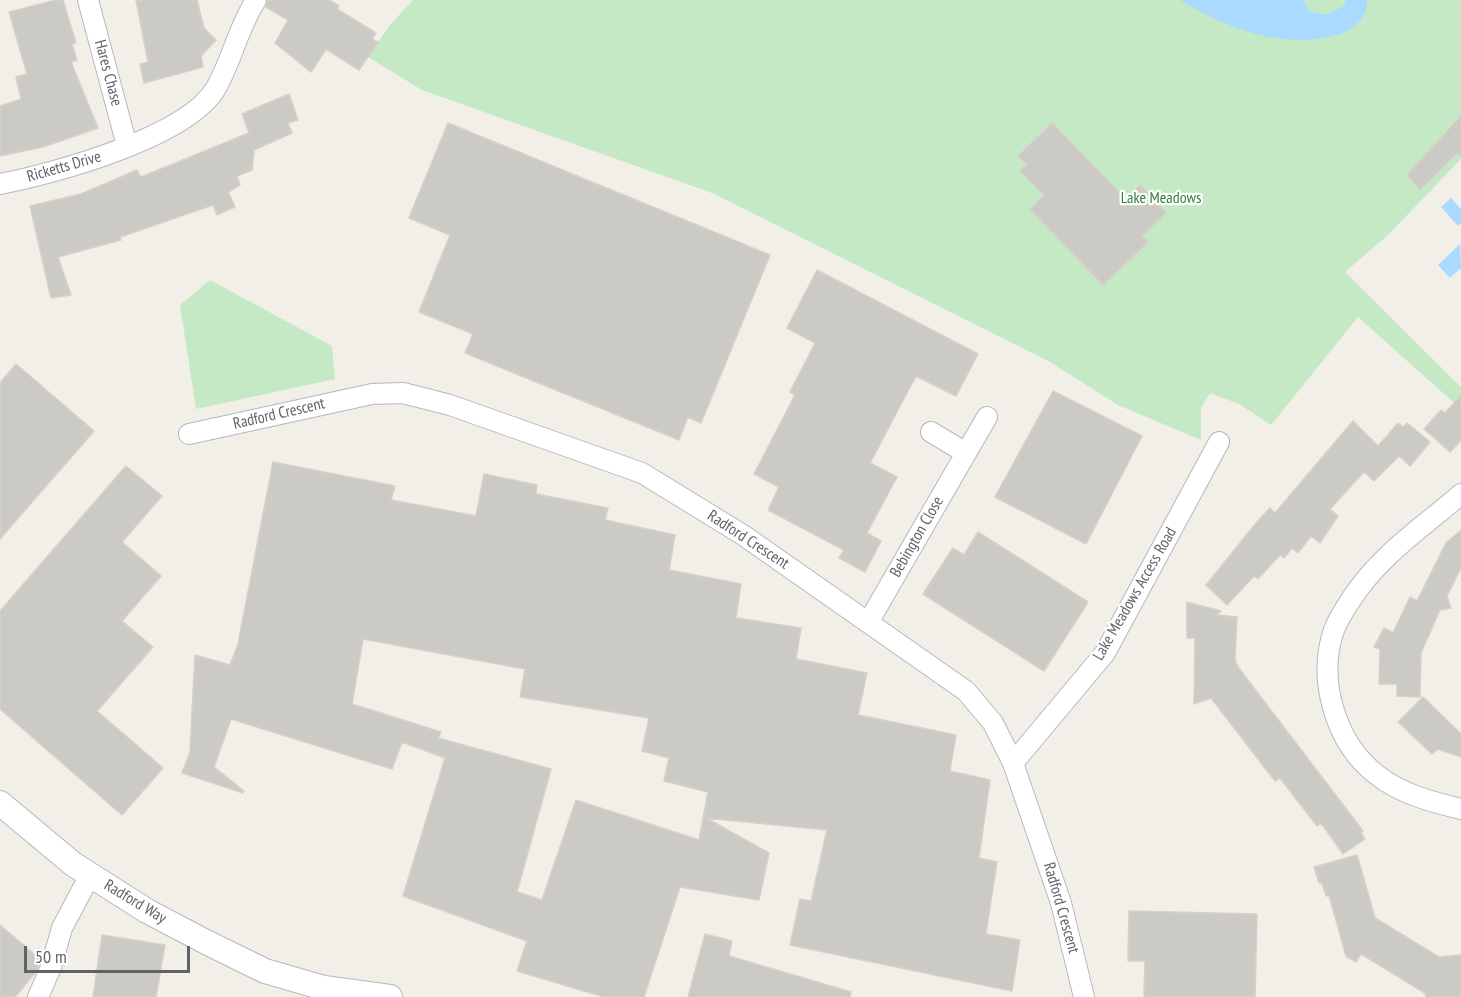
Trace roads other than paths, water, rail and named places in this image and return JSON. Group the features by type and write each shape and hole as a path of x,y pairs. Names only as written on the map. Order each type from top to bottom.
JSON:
{"street":[{"name":"Hares Chase","path":"88,0 127,146"},
{"name":"Ricketts Drive","path":"0,184 88,163 166,128 193,112 215,90 237,33 256,0"},
{"name":"Radford Crescent","path":"189,434 372,394 403,393 450,405 642,473 743,535 966,691 993,723 1013,763 1061,903 1084,997"},
{"name":"Bebington Close","path":"869,621 987,417"},
{"path":"931,432 966,453"},
{"name":"Lake Meadows Access Road","path":"1013,763 1105,653 1219,442"},
{"path":"1461,494 1386,555 1353,596 1334,630 1327,674 1337,723 1359,758 1376,775 1399,789 1431,802 1461,808"},
{"name":"Radford Way","path":"0,803 73,864 147,912 265,971 324,988 390,997"},
{"path":"38,997 51,967 62,928 90,874"}],"water":[{"path":"1180,0 1304,0 1308,11 1326,15 1344,6 1346,0 1367,0 1367,3 1362,17 1352,28 1338,35 1304,40 1270,37 1236,28"},
{"path":"1451,198 1461,209 1461,223 1458,226 1441,207"},
{"path":"1460,244 1461,268 1450,278 1438,265"}],"park label":[{"name":"Lake Meadows","path":"1161,198"}]}
